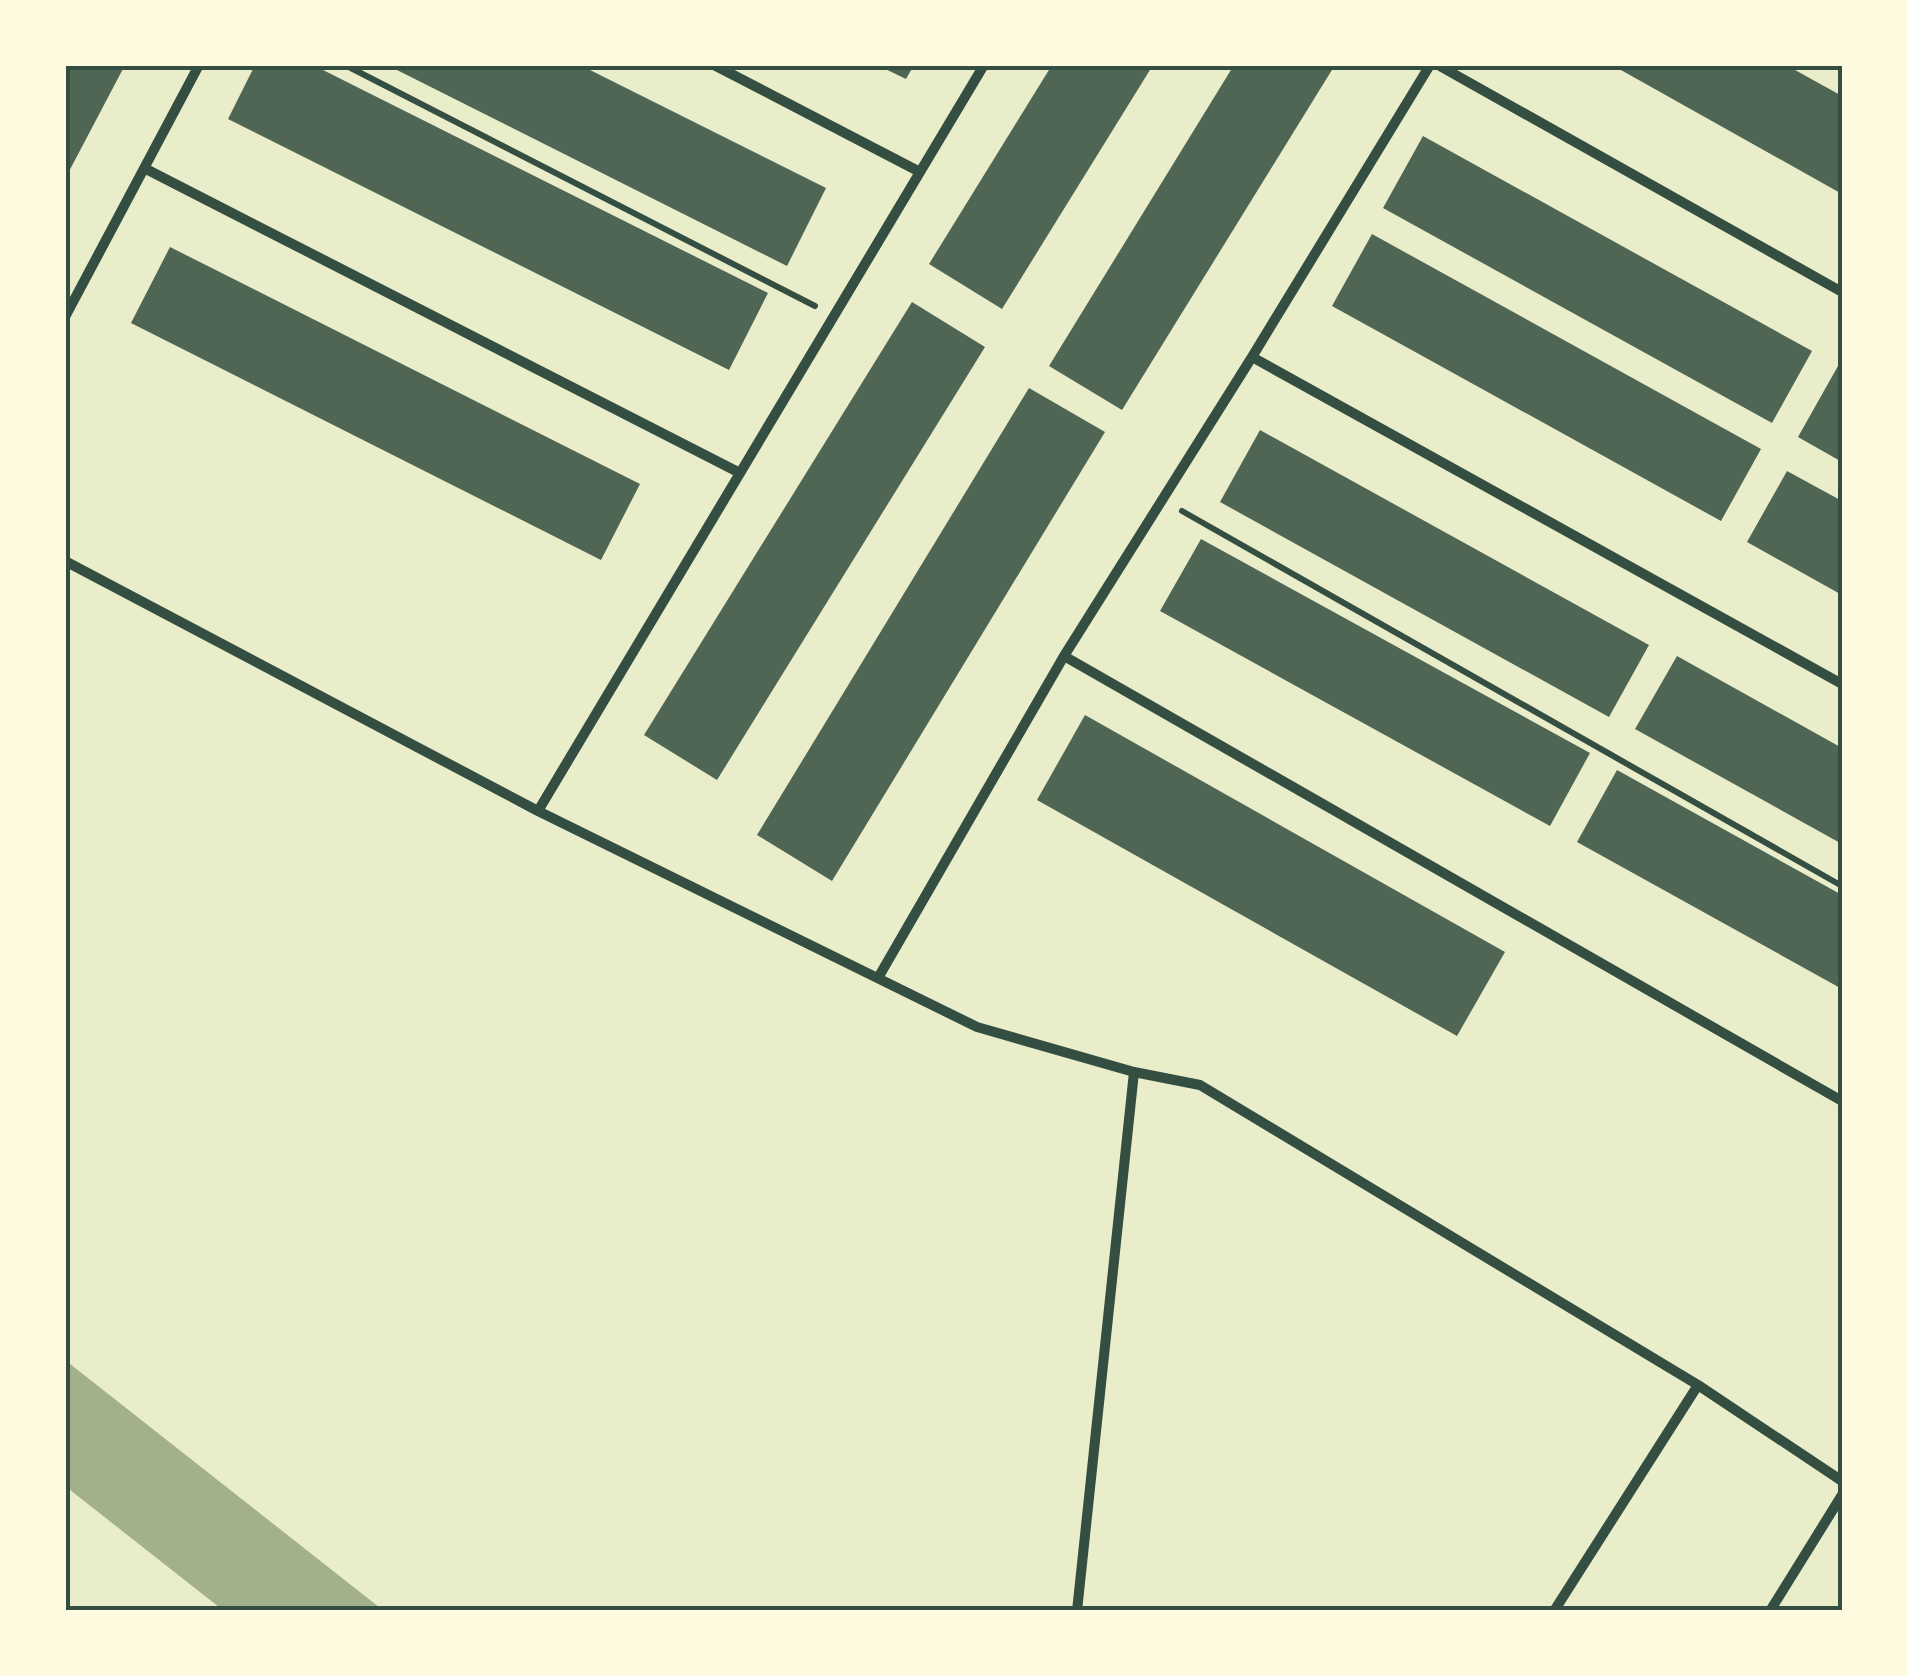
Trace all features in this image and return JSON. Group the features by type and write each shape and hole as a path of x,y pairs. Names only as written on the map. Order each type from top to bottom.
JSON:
{"street":[{"path":"65,317 199,65"},
{"path":"714,65 920,172"},
{"path":"538,811 984,65"},
{"path":"878,978 1064,656 1430,65"},
{"path":"1438,65 1842,292"},
{"path":"146,169 740,473"},
{"path":"1252,357 1842,684"},
{"path":"65,560 538,811 977,1027 1134,1072 1200,1085 1698,1385 1842,1481"},
{"path":"1064,656 1842,1101"},
{"path":"1076,1611 1134,1072"},
{"path":"1554,1611 1698,1385"},
{"path":"1770,1611 1842,1495"}],"path":[{"path":"344,65 834,316"},
{"path":"1162,500 1842,886"}],"shaded area":[{"path":"65,1360 384,1611 224,1611 65,1486"}],"building":[{"path":"65,65 125,65 65,179"},
{"path":"255,65 313,65 768,293 729,370 228,119"},
{"path":"387,65 580,65 826,188 787,266"},
{"path":"877,65 914,65 906,79"},
{"path":"1052,65 1153,65 1002,309 929,264"},
{"path":"1234,65 1335,65 1122,410 1049,366"},
{"path":"1612,65 1786,65 1842,96 1842,194"},
{"path":"1423,136 1812,351 1772,423 1383,208"},
{"path":"1372,234 1761,449 1721,521 1332,306"},
{"path":"170,247 640,484 601,560 131,323"},
{"path":"912,302 985,347 717,780 644,735"},
{"path":"1838,366 1842,368 1842,462 1798,437"},
{"path":"1029,388 1105,432 832,881 757,835"},
{"path":"1260,430 1649,645 1609,717 1220,502"},
{"path":"1787,471 1842,501 1842,595 1747,542"},
{"path":"1201,539 1590,753 1550,826 1160,611"},
{"path":"1677,656 1842,748 1842,844 1635,729"},
{"path":"1085,715 1505,952 1457,1036 1037,800"},
{"path":"1617,770 1842,895 1842,989 1577,842"}]}
